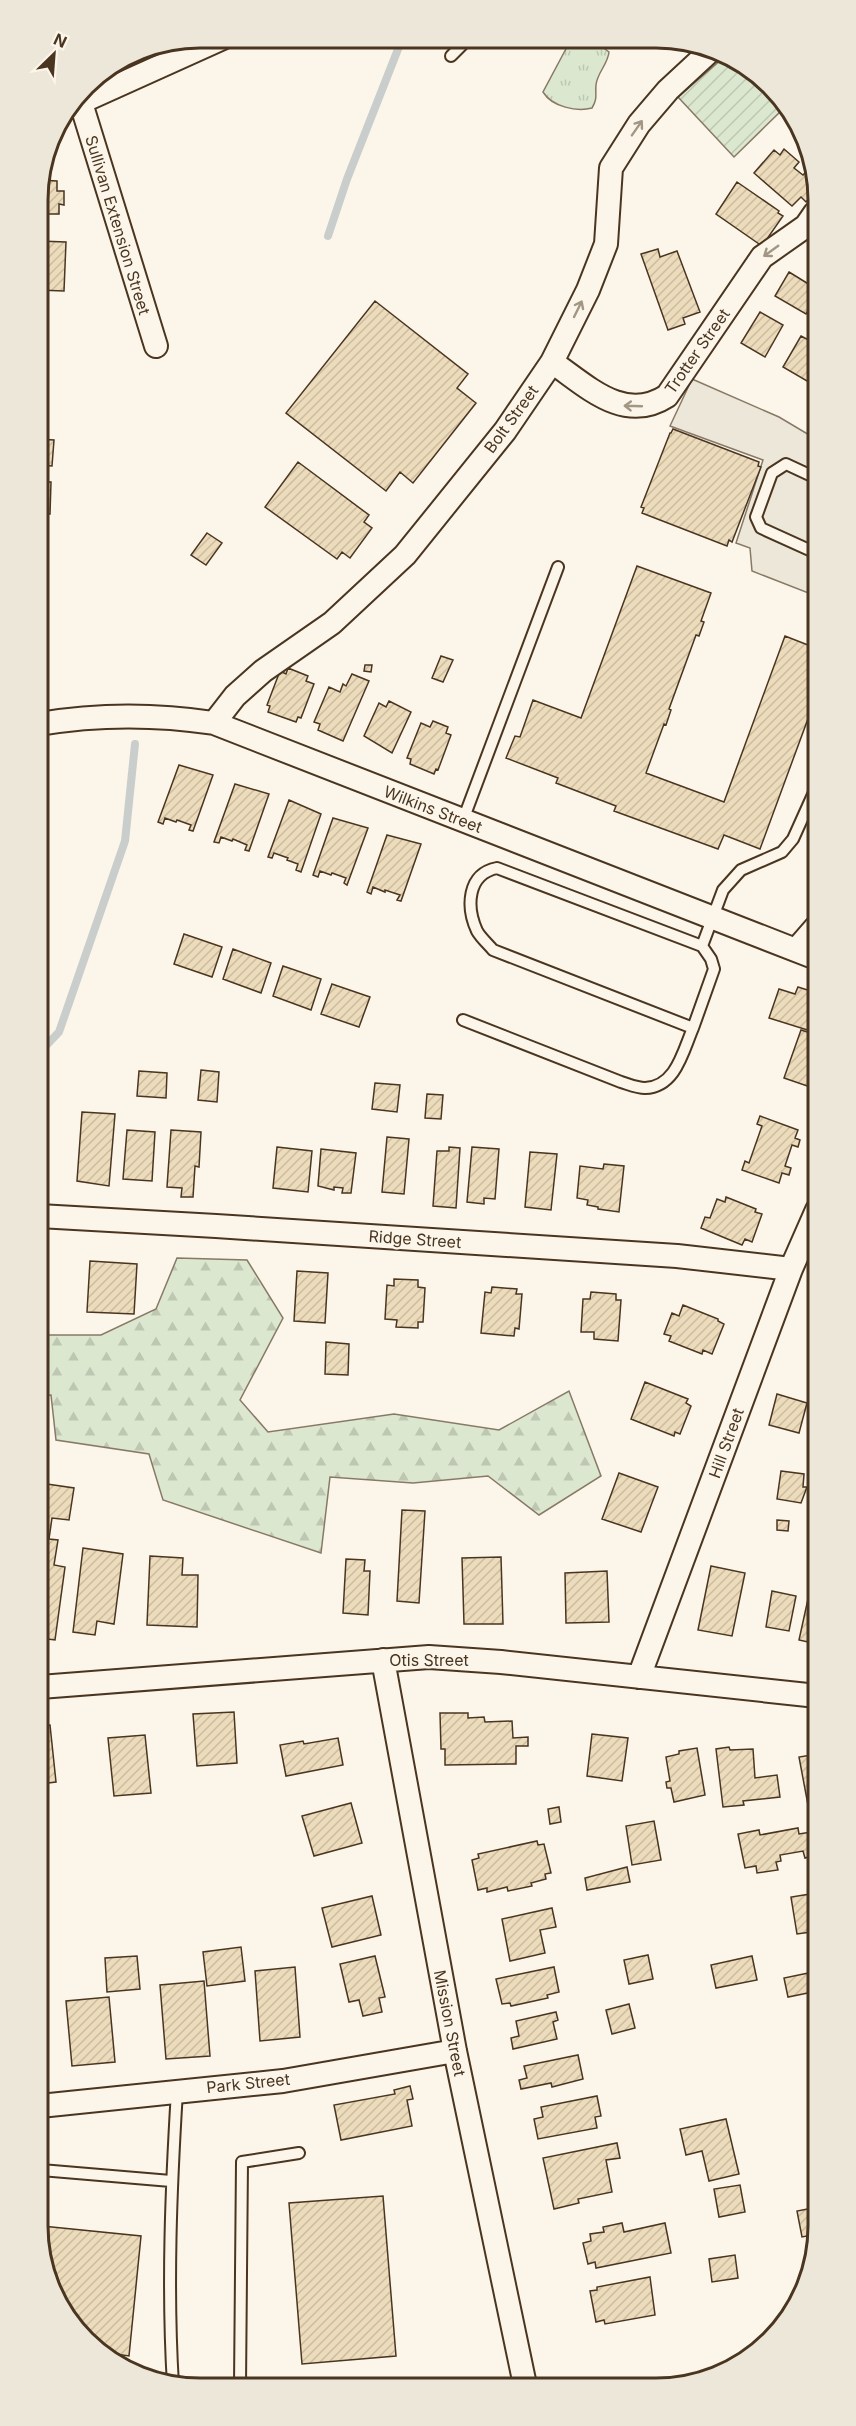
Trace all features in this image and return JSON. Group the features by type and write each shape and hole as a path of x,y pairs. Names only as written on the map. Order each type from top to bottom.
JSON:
{"street":[{"path":"85,101 201,48"},
{"name":"Bolt Street","path":"214,723 235,696 263,671 332,623 405,555 505,431 552,362 588,290 606,244 611,168 639,124 668,90 705,56"},
{"name":"Sullivan Extension Street","path":"77,109 156,346"},
{"name":"Trotter Street","path":"552,362 600,395 620,405 636,407 653,405 667,396 762,257 808,223"},
{"name":"Wilkins Street","path":"48,723 102,716 173,717 214,723 806,954"},
{"name":"Ridge Street","path":"48,1217 677,1256 791,1269"},
{"name":"Hill Street","path":"639,1677 791,1269 808,1230"},
{"name":"Otis Street","path":"48,1686 210,1676 429,1657 808,1695"},
{"name":"Mission Street","path":"383,1660 455,2051 524,2378"},
{"name":"Park Street","path":"48,2105 283,2081 455,2051"}],"lane":[{"path":"451,56 459,48"},
{"path":"808,474 786,464 772,472 756,517 761,528 808,549"},
{"path":"463,820 558,567"},
{"path":"702,946 711,917 723,891 741,870 782,852 793,839 808,806"},
{"path":"463,1020 621,1082 644,1088 662,1084 672,1076 693,1028 714,969 711,959 702,946 497,868 485,870 475,880 470,894 472,914 478,932 493,950 693,1028"},
{"path":"172,2375 170,2331 171,2181 177,2091"},
{"path":"240,2378 242,2162 299,2153"},
{"path":"48,2171 171,2181"}],"green space":[{"path":"566,48 604,48 609,52 597,81 596,99 592,108 565,107 552,101 543,92"},
{"path":"719,62 756,86 780,112 734,157 678,97"},
{"path":"177,1258 247,1260 283,1318 240,1400 268,1432 394,1414 499,1430 569,1391 601,1476 539,1515 488,1476 413,1483 330,1477 321,1553 163,1500 149,1454 56,1440 51,1395 48,1395 48,1335 101,1335 156,1309"}],"shaded area":[{"path":"692,379 779,417 808,434 808,593 752,571 750,548 736,543 763,460 670,426"}],"building":[{"path":"784,149 799,162 794,168 803,175 806,172 808,200 806,202 801,197 792,206 754,173 774,150 780,155"},
{"path":"49,181 57,181 57,191 64,191 64,205 59,204 59,214 48,214"},
{"path":"737,182 783,216 762,246 716,214"},
{"path":"48,241 66,242 64,291 48,290"},
{"path":"658,249 660,257 677,251 700,312 683,318 685,324 668,330 641,254"},
{"path":"789,272 808,284 808,310 806,314 775,296"},
{"path":"375,301 468,374 457,388 476,403 413,483 400,472 386,491 286,413"},
{"path":"760,312 783,325 765,357 741,343"},
{"path":"801,336 808,340 807,381 783,367"},
{"path":"673,429 759,462 758,466 761,467 732,542 729,540 727,546 642,513 644,508 641,507"},
{"path":"48,440 54,440 52,466 48,466"},
{"path":"298,462 369,515 364,522 372,528 350,558 342,552 337,559 265,507"},
{"path":"48,482 51,482 50,514 48,514"},
{"path":"207,533 222,543 206,565 191,555"},
{"path":"637,566 711,593 701,621 704,622 699,636 696,635 669,709 671,710 666,725 664,724 646,773 724,802 785,636 808,645 808,719 760,849 724,835 718,849 614,811 616,806 556,783 558,778 506,758 515,736 520,737 533,700 581,718"},
{"path":"441,656 453,660 443,682 432,678"},
{"path":"365,665 372,665 371,672 364,671"},
{"path":"288,668 308,676 306,681 314,684 301,718 298,717 296,722 268,712 270,706 267,705 280,671 286,674"},
{"path":"352,674 369,681 343,741 318,730 320,724 314,722 329,687 340,692 343,684 346,686"},
{"path":"389,701 411,712 392,753 364,736 379,703 386,707"},
{"path":"433,721 448,727 446,733 451,735 438,770 436,769 434,774 410,764 411,759 407,758 421,723 430,727"},
{"path":"179,765 213,775 193,831 189,830 191,825 177,820 176,822 165,818 163,824 158,822"},
{"path":"235,784 269,794 249,851 245,850 247,845 233,839 232,841 221,837 219,843 214,842"},
{"path":"289,800 321,814 301,872 296,870 298,864 287,860 288,858 274,853 272,858 268,857"},
{"path":"333,818 368,828 347,885 344,883 346,878 332,873 331,875 320,871 318,877 313,875"},
{"path":"387,835 421,844 401,901 397,900 400,895 385,890 385,892 373,887 371,894 367,892"},
{"path":"184,934 222,947 212,977 174,964"},
{"path":"233,949 271,963 261,993 223,979"},
{"path":"283,966 321,979 311,1010 273,996"},
{"path":"332,984 370,997 359,1027 321,1014"},
{"path":"798,987 808,990 808,1030 769,1018 779,989 795,994"},
{"path":"801,1030 808,1032 808,1086 784,1078"},
{"path":"201,1070 219,1072 217,1102 198,1100"},
{"path":"139,1071 167,1073 166,1098 137,1096"},
{"path":"375,1083 400,1085 397,1112 372,1109"},
{"path":"427,1094 443,1095 441,1119 425,1118"},
{"path":"82,1112 115,1114 109,1186 77,1181"},
{"path":"760,1116 798,1130 795,1138 800,1140 798,1147 792,1145 785,1166 791,1168 789,1175 782,1173 779,1183 742,1170 745,1161 749,1163 762,1126 757,1124"},
{"path":"127,1130 155,1132 152,1181 123,1179"},
{"path":"171,1130 201,1132 199,1167 195,1166 193,1197 181,1197 182,1188 167,1187"},
{"path":"387,1137 409,1139 404,1194 382,1192"},
{"path":"277,1147 312,1151 308,1192 273,1188"},
{"path":"449,1147 460,1148 456,1208 433,1206 437,1151 449,1151"},
{"path":"472,1147 499,1149 495,1199 484,1198 484,1204 467,1202"},
{"path":"321,1149 356,1153 351,1193 342,1193 343,1188 334,1187 334,1190 318,1186"},
{"path":"530,1152 557,1154 551,1210 525,1207"},
{"path":"604,1164 624,1166 619,1212 598,1209 598,1207 587,1205 588,1200 577,1198 580,1166 603,1169"},
{"path":"726,1197 756,1209 755,1212 762,1214 752,1242 745,1239 742,1245 701,1228 705,1217 710,1218 717,1199 725,1202"},
{"path":"90,1261 137,1264 134,1314 87,1312"},
{"path":"297,1271 328,1273 325,1323 294,1321"},
{"path":"394,1279 418,1280 418,1287 425,1288 423,1322 418,1322 418,1328 396,1327 397,1320 385,1319 387,1285 394,1286"},
{"path":"492,1287 517,1289 516,1294 522,1294 519,1329 515,1328 514,1336 481,1333 485,1292 491,1293"},
{"path":"591,1292 616,1294 616,1300 621,1300 618,1341 594,1339 594,1332 581,1332 583,1299 590,1299"},
{"path":"683,1305 718,1319 724,1324 712,1354 703,1350 702,1354 669,1341 671,1336 664,1334 672,1313 679,1316"},
{"path":"326,1342 349,1344 348,1375 325,1374"},
{"path":"645,1382 688,1399 686,1403 691,1406 680,1434 675,1432 674,1436 631,1419"},
{"path":"777,1394 807,1403 799,1433 769,1425"},
{"path":"781,1471 804,1474 803,1487 807,1487 801,1503 777,1499"},
{"path":"619,1473 658,1487 641,1532 602,1519"},
{"path":"48,1484 74,1488 69,1520 52,1518 49,1539 58,1540 54,1565 65,1567 55,1640 48,1639"},
{"path":"402,1510 425,1511 419,1603 397,1601"},
{"path":"777,1520 789,1521 788,1531 777,1530"},
{"path":"83,1548 123,1554 114,1624 97,1621 95,1635 73,1632"},
{"path":"150,1556 183,1558 182,1575 198,1575 197,1627 147,1625"},
{"path":"501,1557 503,1624 464,1624 462,1558"},
{"path":"346,1559 365,1560 364,1571 370,1571 368,1615 343,1613"},
{"path":"711,1566 745,1573 732,1636 698,1630"},
{"path":"607,1571 609,1622 566,1623 565,1573"},
{"path":"772,1591 796,1596 789,1631 766,1627"},
{"path":"808,1599 808,1642 799,1640"},
{"path":"234,1712 237,1763 197,1766 193,1714"},
{"path":"440,1713 468,1713 468,1718 484,1717 485,1722 512,1721 513,1738 528,1737 528,1746 516,1746 516,1764 445,1765 445,1749 441,1749"},
{"path":"48,1725 50,1725 56,1782 48,1783"},
{"path":"592,1734 628,1738 622,1781 587,1776"},
{"path":"145,1735 151,1793 114,1796 108,1738"},
{"path":"338,1738 343,1765 286,1776 280,1745 303,1741 304,1744"},
{"path":"729,1747 730,1750 753,1749 755,1778 777,1775 780,1797 743,1801 744,1805 723,1807 716,1749"},
{"path":"697,1748 705,1795 674,1802 671,1788 667,1788 666,1782 670,1781 666,1757 679,1754 679,1751"},
{"path":"808,1756 808,1805 799,1757"},
{"path":"351,1803 362,1843 314,1856 302,1816"},
{"path":"559,1807 561,1822 550,1824 548,1809"},
{"path":"654,1821 661,1860 632,1865 626,1826"},
{"path":"798,1828 799,1834 808,1833 808,1857 805,1858 803,1851 780,1855 781,1861 776,1862 778,1870 757,1873 756,1866 745,1868 738,1834 759,1830 760,1835"},
{"path":"537,1841 538,1845 544,1844 551,1873 545,1874 546,1879 531,1883 532,1886 508,1891 507,1887 487,1892 487,1888 478,1890 472,1860 479,1858 478,1854"},
{"path":"627,1867 630,1882 587,1890 585,1878"},
{"path":"808,1894 808,1932 797,1934 791,1897"},
{"path":"372,1896 381,1935 332,1947 322,1908"},
{"path":"552,1908 556,1927 540,1930 545,1953 510,1961 502,1919"},
{"path":"241,1947 245,1981 207,1986 203,1952"},
{"path":"648,1955 653,1979 629,1984 624,1960"},
{"path":"137,1956 140,1989 107,1992 105,1958"},
{"path":"375,1956 385,1997 379,1998 382,2012 363,2016 359,2000 349,2002 340,1964"},
{"path":"752,1956 757,1980 716,1988 711,1965"},
{"path":"295,1967 300,2037 260,2041 255,1971"},
{"path":"554,1967 559,1992 547,1995 548,1998 511,2006 510,2003 502,2004 496,1979"},
{"path":"808,1973 808,1993 788,1997 784,1978"},
{"path":"204,1981 210,2056 166,2059 160,1985"},
{"path":"109,1997 115,2062 72,2066 66,2001"},
{"path":"629,2004 635,2028 612,2034 606,2010"},
{"path":"556,2012 558,2020 553,2022 557,2039 513,2049 511,2038 519,2036 516,2021"},
{"path":"578,2055 583,2079 552,2087 551,2083 521,2089 519,2080 527,2078 524,2066"},
{"path":"410,2086 413,2099 407,2100 412,2126 341,2140 334,2105 395,2094 394,2090"},
{"path":"597,2096 601,2116 595,2117 597,2128 538,2139 534,2119 543,2117 541,2107"},
{"path":"726,2119 739,2174 709,2181 702,2151 686,2155 680,2129"},
{"path":"617,2143 620,2158 606,2160 612,2192 578,2199 579,2203 554,2209 543,2158"},
{"path":"740,2185 745,2212 719,2217 714,2189"},
{"path":"383,2196 396,2356 302,2364 289,2203"},
{"path":"808,2209 808,2236 802,2237 797,2211"},
{"path":"622,2223 624,2232 665,2223 671,2253 596,2268 595,2262 588,2264 583,2243 591,2241 590,2234 604,2232 603,2227"},
{"path":"48,2227 141,2236 129,2356 118,2354 107,2347 79,2319 68,2302 56,2275 49,2246"},
{"path":"735,2255 738,2278 712,2282 709,2259"},
{"path":"650,2277 655,2315 605,2324 604,2320 596,2322 590,2291 597,2290 597,2287"}],"waterway":[{"path":"328,236 347,179 398,48"},
{"path":"48,1044 59,1032 125,841 135,744"}]}
